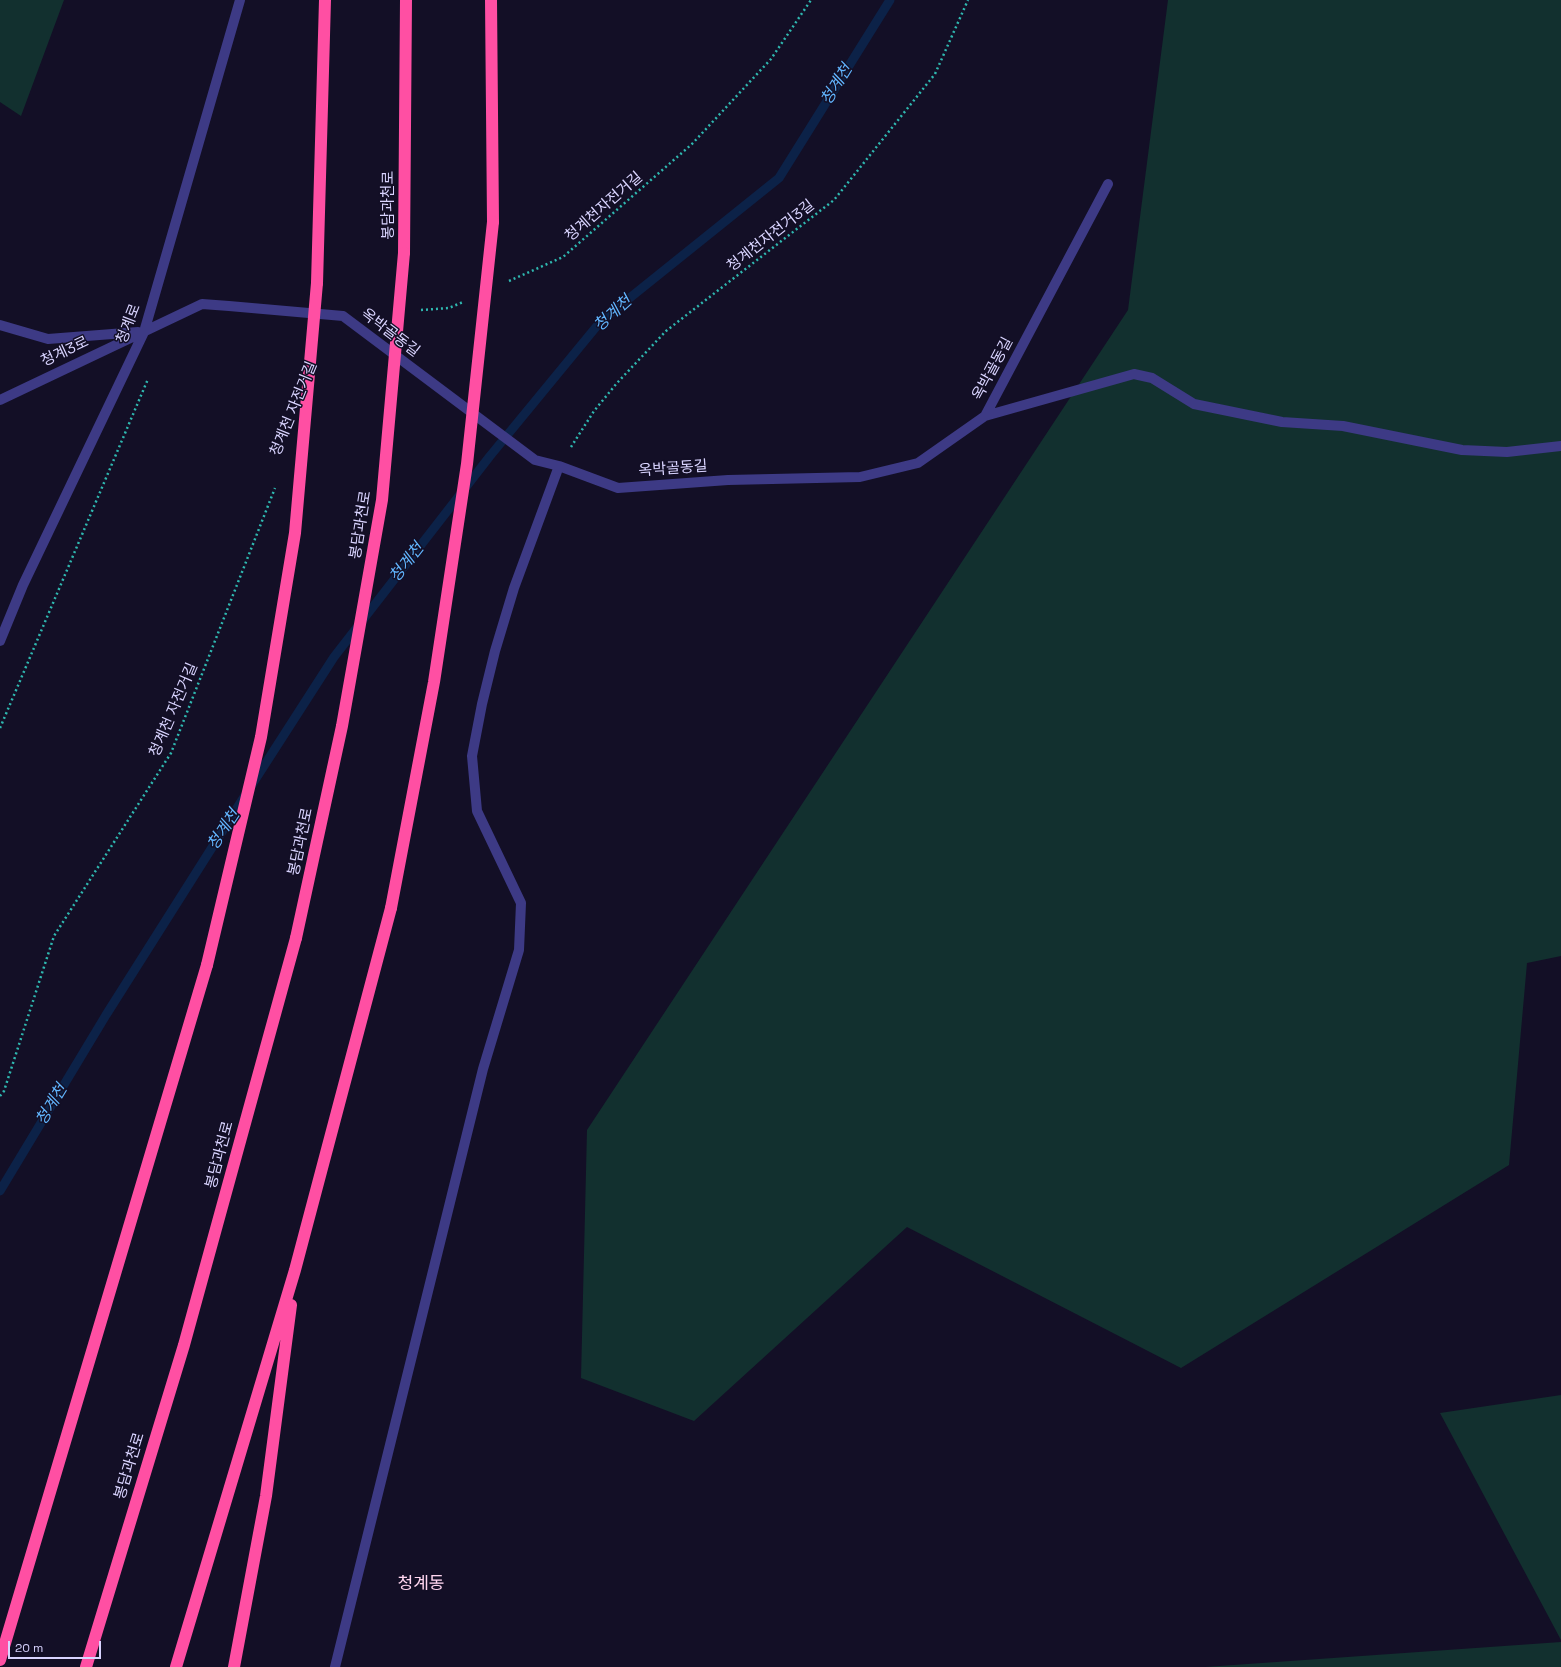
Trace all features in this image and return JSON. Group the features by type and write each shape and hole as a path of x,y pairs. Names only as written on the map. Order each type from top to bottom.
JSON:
{"highway":[{"path":"0,1660 207,965 261,737 295,533 317,283 325,0"},
{"name":"봉담과천로","path":"86,1667 184,1345 296,938 342,726 382,500 404,253 406,0"},
{"path":"176,1667 295,1270 391,908 434,682 466,472 493,222 491,0"},
{"path":"234,1667 266,1496 295,1270"}],"street":[{"name":"청계로","path":"0,641 23,585 144,332 240,0"},
{"name":"옥박골동길","path":"144,332 202,304 343,316 535,460 559,466 618,488 728,480 860,477 918,463 985,416 1108,184"},
{"path":"0,325 48,339 144,332"},
{"name":"청계3로","path":"0,400 144,332"},
{"path":"985,416 1134,374 1152,378 1194,404 1282,422 1343,426 1462,450 1507,452 1561,446"},
{"path":"335,1667 483,1069 518,950 521,902 477,811 472,756 482,704 495,651 514,588 559,466"}],"path":[{"name":"청계천자전거길","path":"506,283 563,258 692,144 771,59 811,0"},
{"name":"청계천자전거3길","path":"559,466 594,411 617,383 666,332 834,200 935,74 968,0"},
{"path":"418,310 449,308 470,298"},
{"path":"0,728 148,378"},
{"name":"청계천 자전거길","path":"0,1096 4,1091 54,936 171,753 275,487"}],"green space":[{"path":"0,0 64,0 21,116 0,102"},
{"path":"1168,0 1561,0 1561,956 1527,963 1509,1165 1181,1368 907,1227 694,1421 581,1378 587,1130 1128,310"},
{"path":"1561,1395 1561,1640 1440,1413"},
{"path":"1561,1642 1561,1667 1205,1667"}],"waterway":[{"name":"청계천","path":"251,786 334,657 490,456 601,321 779,178 890,0"},
{"name":"청계천","path":"0,1191 106,1015 244,797"}],"district":[{"name":"청계동","path":"421,1584"}]}
